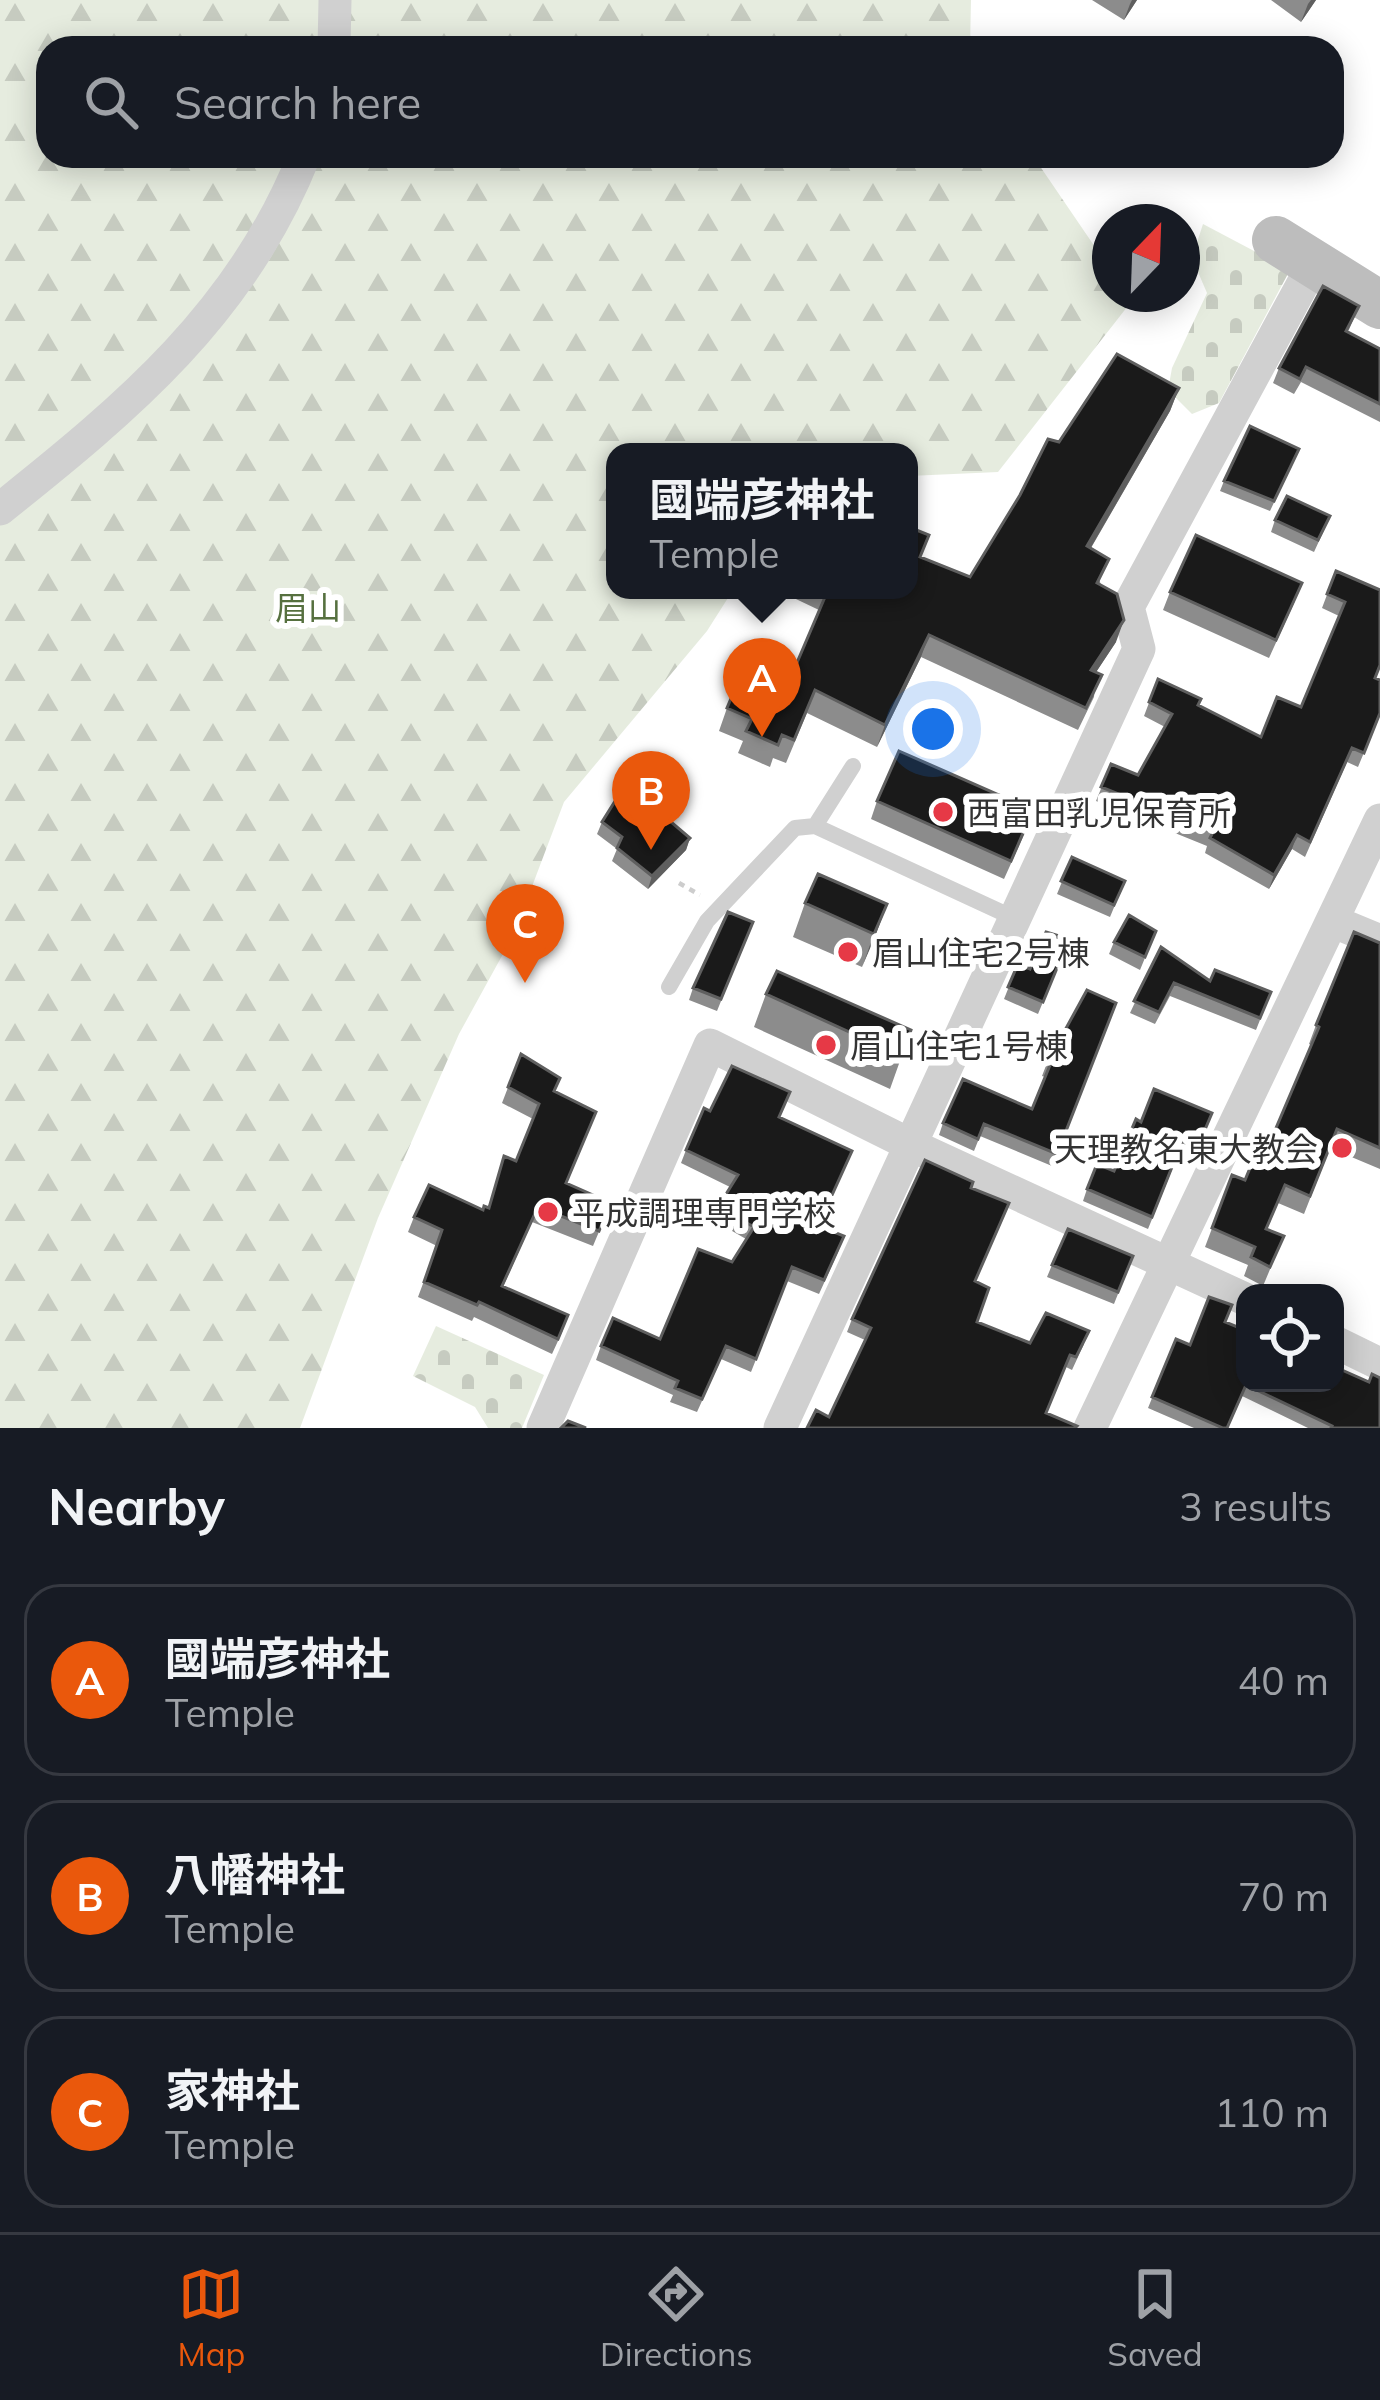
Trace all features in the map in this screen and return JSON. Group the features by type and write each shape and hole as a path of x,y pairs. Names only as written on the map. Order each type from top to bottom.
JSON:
{"street":[{"path":"334,36 335,0"},
{"path":"0,509 107,424 161,374 232,290 281,212 299,168"},
{"path":"781,1428 1139,649 1128,607 1294,252 1380,305"},
{"path":"1090,1428 1380,820"},
{"path":"1332,921 1380,940"},
{"path":"543,1428 710,1045 913,1146 1236,1295"},
{"path":"1344,1346 1380,1364"}],"lane":[{"path":"815,826 853,766"},
{"path":"669,987 707,921 794,828 815,826 1016,919"}],"green space":[{"name":"眉山","path":"0,0 971,0 970,36 36,36 36,168 1041,168 1092,243 1092,312 1123,312 998,472 918,476 918,443 606,443 606,599 727,599 707,631 564,802 514,934 459,1034 378,1218 300,1428 0,1428"},
{"path":"1203,224 1290,270 1219,403 1192,414 1168,390 1172,368 1207,293 1200,277"},
{"path":"436,1326 544,1375 522,1428 488,1428 475,1407 413,1376"}],"building":[{"path":"1323,286 1359,306 1346,331 1380,349 1380,404 1306,367 1300,379 1279,368"},
{"path":"1117,354 1179,388 1087,546 1109,559 1097,583 1117,594 1124,620 1091,670 1102,675 1086,708 929,635 885,725 815,690 794,740 782,735 778,745 746,731 752,719 727,708 738,682 757,690 760,683 784,693 824,599 918,599 918,531 929,535 920,557 970,577 1048,439 1059,442"},
{"path":"1250,426 1299,449 1274,501 1224,481"},
{"path":"1287,496 1330,516 1318,540 1275,520"},
{"path":"1196,535 1302,583 1276,640 1170,592"},
{"path":"1336,571 1380,590 1380,665 1375,678 1380,680 1380,713 1364,753 1352,748 1310,842 1297,835 1274,875 1210,838 1213,832 1101,787 1111,764 1138,775 1172,714 1149,702 1158,679 1201,699 1198,705 1261,737 1277,697 1301,707 1345,602 1327,594"},
{"path":"899,751 1033,810 1011,861 877,801"},
{"path":"617,798 649,817 657,810 690,838 652,876 617,848 622,837 602,822"},
{"path":"1072,857 1125,881 1114,905 1061,881"},
{"path":"818,874 887,904 874,934 805,903"},
{"path":"728,912 753,922 721,999 693,988"},
{"path":"1129,915 1156,931 1145,957 1114,942"},
{"path":"1046,932 1069,939 1043,1002 1008,987 1018,964 1030,969"},
{"path":"1354,932 1380,943 1380,1148 1337,1129 1310,1196 1285,1185 1266,1229 1284,1236 1270,1267 1251,1257 1255,1247 1212,1228 1232,1175 1245,1180 1265,1132 1273,1135"},
{"path":"1161,947 1210,981 1215,970 1271,992 1260,1018 1174,983 1159,1012 1134,1001"},
{"path":"777,971 911,1030 902,1056 766,994"},
{"path":"1087,990 1116,1003 1057,1154 984,1124 978,1139 943,1123 963,1079 1032,1109 1047,1063"},
{"path":"521,1054 560,1078 554,1091 596,1112 566,1183 611,1203 599,1231 538,1207 502,1286 568,1315 558,1339 424,1282 442,1230 414,1217 429,1185 483,1210 489,1208 504,1156 516,1161 539,1104 508,1087"},
{"path":"732,1066 790,1092 779,1117 852,1151 818,1226 844,1236 824,1280 792,1267 756,1359 726,1346 702,1399 675,1388 678,1381 601,1346 613,1318 660,1339 698,1249 732,1262 754,1227 718,1207 738,1175 686,1150 704,1108 710,1111"},
{"path":"1154,1089 1212,1113 1201,1139 1186,1132 1152,1217 1087,1189 1097,1164 1114,1171"},
{"path":"925,1160 973,1182 971,1188 1009,1203 975,1281 989,1288 977,1322 1030,1343 1046,1313 1089,1331 1076,1357 1070,1355 1046,1413 1075,1428 807,1428 816,1410 829,1417 871,1328 852,1319"},
{"path":"1068,1229 1133,1256 1118,1292 1052,1265"},
{"path":"1209,1297 1232,1305 1225,1322 1236,1326 1236,1392 1243,1392 1227,1428 1152,1397 1176,1339 1190,1345"},
{"path":"1344,1371 1369,1382 1372,1374 1380,1378 1380,1428 1332,1426 1261,1392 1344,1392"}],"place":[{"name":"國端彦神社","path":"762,737"},
{"name":"西富田乳児保育所","path":"943,812"},
{"name":"八幡神社","path":"651,850"},
{"name":"眉山住宅2号棟","path":"848,952"},
{"name":"家神社","path":"525,983"},
{"name":"眉山住宅1号棟","path":"826,1045"},
{"name":"天理教名東大教会","path":"1342,1148"},
{"name":"平成調理専門学校","path":"548,1212"}]}
